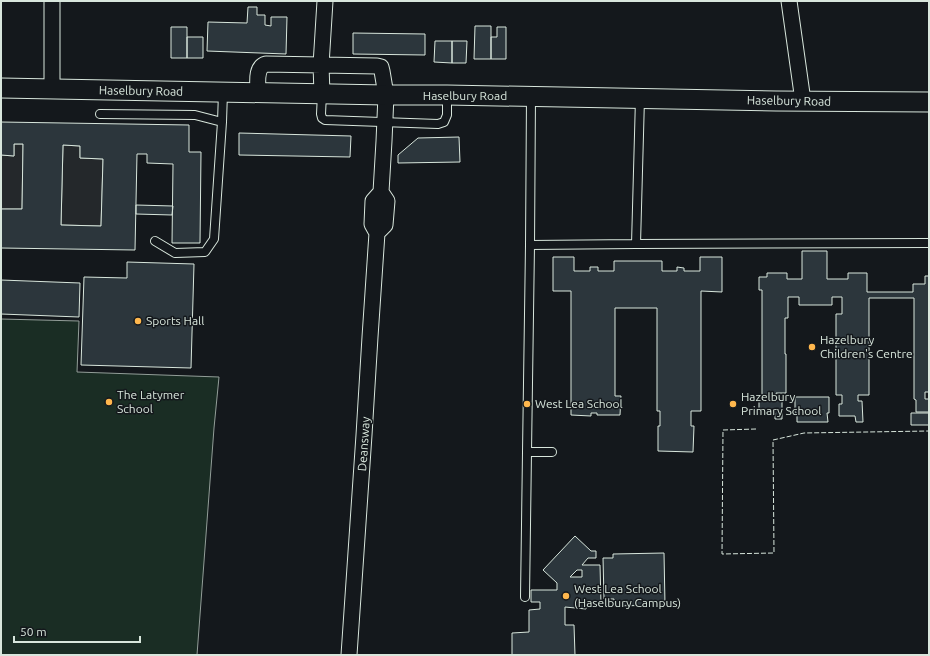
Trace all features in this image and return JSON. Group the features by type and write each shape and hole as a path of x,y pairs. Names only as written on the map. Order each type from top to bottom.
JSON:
{"street":[{"path":"52,1 52,89"},
{"path":"322,94 321,65 325,1"},
{"path":"789,1 803,101"},
{"name":"Deansway","path":"258,93 258,70 262,65 266,64 377,66 381,68 382,71 386,95 381,192 387,202 385,225 378,233 349,655"},
{"name":"Haselbury Road","path":"1,88 929,102"}],"lane":[{"path":"155,241 175,253 204,252 214,238 223,92"},
{"path":"322,94 321,114 322,118 325,120 438,124 444,122 447,115 447,95"},
{"path":"526,597 531,96"},
{"path":"636,244 640,98"},
{"path":"100,114 195,115 222,122"},
{"path":"530,245 929,243"},
{"path":"527,452 552,452"}],"green space":[{"path":"1,319 79,321 77,372 219,377 197,655 1,655"}],"shaded area":[{"path":"14,144 23,144 22,209 1,209 1,155 14,156"},
{"path":"63,145 80,146 80,158 103,159 101,226 61,225"}],"building":[{"path":"248,7 257,7 257,15 265,15 265,25 271,26 271,17 287,17 286,54 207,51 208,22 247,23"},
{"path":"475,26 491,26 491,59 474,59"},
{"path":"171,27 187,27 187,58 171,58"},
{"path":"497,27 506,27 506,59 491,59 491,37 497,37"},
{"path":"353,33 425,34 425,55 353,54"},
{"path":"187,37 203,37 203,58 187,58"},
{"path":"435,41 452,41 452,63 434,62"},
{"path":"452,41 467,41 466,63 452,63"},
{"path":"1,122 189,125 189,152 201,152 200,243 172,243 173,164 147,163 147,154 137,154 135,250 1,248 1,209 22,209 23,144 14,144 14,156 1,155","holes":["63,145 80,146 80,158 103,159 101,226 61,225"]},
{"path":"239,133 351,136 350,157 239,155"},
{"path":"459,137 460,162 398,163 398,155 418,138"},
{"path":"136,205 173,206 172,215 136,214"},
{"path":"802,251 827,251 827,279 848,279 848,273 867,273 867,292 913,292 913,284 925,284 925,276 929,276 929,392 925,392 925,399 929,399 929,412 916,412 916,400 914,399 914,298 869,298 869,395 858,395 858,401 862,401 863,422 856,422 855,416 839,416 839,404 842,404 842,395 836,395 836,314 842,314 842,297 832,297 832,305 799,305 799,297 788,297 788,318 785,318 786,393 776,393 777,399 782,398 782,419 775,419 775,413 759,413 759,401 762,401 762,290 759,290 759,277 767,277 767,273 787,273 787,279 802,279"},
{"path":"553,257 574,257 574,271 590,271 590,267 598,267 598,271 614,271 614,261 662,261 662,271 677,271 677,267 684,268 684,271 700,271 700,257 722,257 722,292 701,291 701,411 691,411 691,426 694,426 693,452 658,451 658,426 660,426 660,411 657,411 657,308 615,308 615,396 621,396 620,415 597,415 597,413 591,413 591,416 571,415 571,291 553,291"},
{"name":"Sports Hall","path":"127,262 194,264 191,368 81,365 84,277 127,278"},
{"path":"1,280 80,283 79,317 1,314"},
{"path":"795,397 829,397 829,413 827,413 828,422 797,422 797,413 795,413"},
{"path":"911,413 929,413 929,425 911,425"},
{"name":"West Lea School (Haselbury Campus)","path":"575,536 591,551 596,551 596,558 588,558 582,565 600,565 601,604 586,605 586,609 565,607 565,625 574,625 575,655 512,655 512,633 529,632 529,610 540,609 540,602 531,602 531,590 557,590 557,583 543,570","holes":["577,570 582,570 582,577 570,577"]},
{"path":"664,553 665,605 614,606 614,599 604,599 603,558 613,558 613,554"}],"fence":[{"path":"756,429 723,430 722,554 774,553 773,440 804,433 929,431"}],"place":[{"name":"Sports Hall","path":"138,321"},
{"name":"Hazelbury Children's Centre","path":"812,347"},
{"name":"The Latymer School","path":"109,402"},
{"name":"West Lea School","path":"527,404"},
{"name":"Hazelbury Primary School","path":"733,404"},
{"name":"West Lea School (Haselbury Campus)","path":"566,596"}]}
